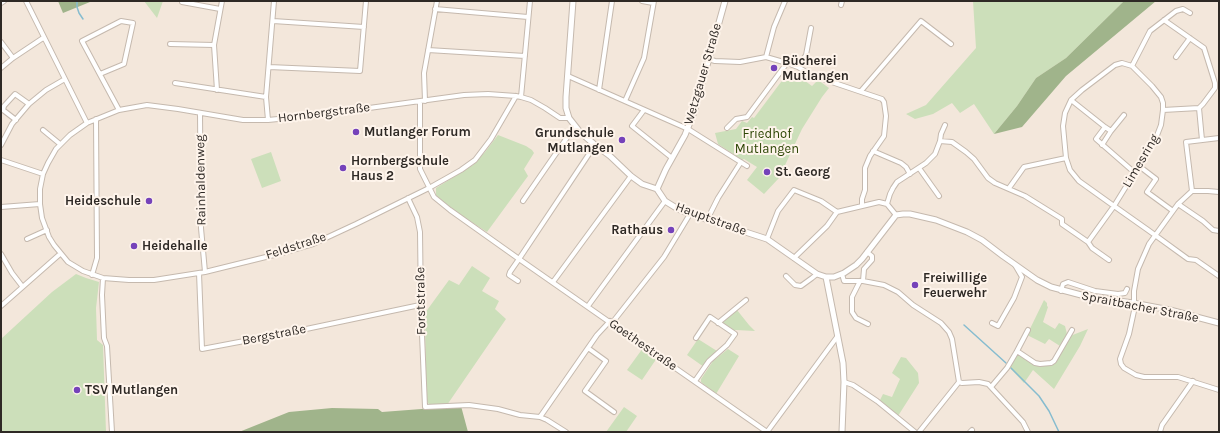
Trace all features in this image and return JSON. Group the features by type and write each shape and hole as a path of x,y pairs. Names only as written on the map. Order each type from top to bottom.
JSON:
{"street":[{"path":"26,1 43,38 87,123"},
{"path":"217,90 214,45 222,1"},
{"path":"268,120 266,97 274,1"},
{"path":"269,68 360,71 366,1"},
{"path":"425,101 424,73 437,1"},
{"path":"521,97 530,1"},
{"path":"573,1 566,97 566,108 569,118 580,132 594,145 610,156 631,176 642,184 657,189"},
{"path":"599,90 612,1"},
{"path":"625,101 644,58 653,2 642,1"},
{"name":"Wetzgauer Straße","path":"657,189 688,129 725,1"},
{"path":"766,57 774,27 785,1"},
{"path":"182,2 220,9"},
{"path":"435,9 528,17"},
{"path":"1190,13 1183,9 1176,11 1150,31 1132,66 1122,64 1115,65 1071,100 1065,113 1063,126 1066,158 1073,176 1079,181 1188,259 1196,260 1219,276"},
{"path":"1163,110 1199,108 1215,88 1215,83 1204,48 1164,20"},
{"path":"100,74 124,64 133,23 122,21 82,41 119,110"},
{"path":"273,21 364,27"},
{"path":"861,92 921,21 951,44"},
{"path":"798,67 806,55 812,28"},
{"path":"1,68 43,38"},
{"path":"1176,57 1190,38"},
{"path":"1,42 13,58"},
{"path":"170,44 214,45"},
{"path":"428,50 525,56"},
{"path":"708,59 715,61 740,62 766,57 787,62 812,75 882,100 884,102 886,116 884,136 867,161 865,168 866,190 862,199 862,205"},
{"path":"727,128 736,119 747,118 787,62"},
{"name":"Limesring","path":"1088,242 1114,206 1135,173 1161,125 1163,103 1161,97 1132,66"},
{"path":"568,76 688,129 747,166"},
{"path":"1,145 12,124 29,104 46,90 65,79"},
{"path":"175,83 266,97"},
{"path":"16,120 3,110 4,106 15,94 29,104"},
{"name":"Hornbergstraße","path":"78,128 96,118 119,110 147,105 243,120 268,120 488,94 521,97 531,100 560,118 569,118"},
{"name":"Feldstraße","path":"78,128 60,144 50,158 43,174 40,189 40,204 42,218 51,241 60,254 75,267 92,274 103,278 154,280 205,272 313,244 429,188 461,170 475,160 491,139 516,96"},
{"path":"1071,100 1111,131"},
{"path":"420,102 420,169 429,188"},
{"path":"1199,108 1202,140"},
{"path":"644,110 632,126 672,158"},
{"name":"Rainhaldenweg","path":"200,113 201,228 205,272"},
{"path":"1102,145 1124,115"},
{"path":"92,274 97,258 96,118"},
{"path":"888,204 893,188 898,182 926,163 935,154 945,125"},
{"path":"523,201 575,126"},
{"path":"1104,127 1096,140 1135,173"},
{"path":"43,130 60,144"},
{"path":"1192,191 1186,142 1219,138"},
{"path":"940,141 952,142 966,152 974,159 988,178 995,183 1025,196 1062,219 1062,224 1088,242 1092,248 1109,260"},
{"path":"518,281 509,274 594,145"},
{"path":"873,151 901,163 910,174"},
{"path":"1009,188 1024,167 1066,158"},
{"path":"1,160 43,174"},
{"path":"707,220 718,198 741,162"},
{"path":"1139,166 1156,179 1147,192 1173,211"},
{"path":"919,168 939,196"},
{"path":"553,282 631,176"},
{"name":"Goethestraße","path":"429,188 434,197 450,210 767,432"},
{"name":"Hauptstraße","path":"657,189 665,201 678,209 767,239 817,274 826,277"},
{"path":"767,239 778,211 794,190 822,201 837,212"},
{"path":"1219,192 1192,191 1178,204 1145,251 1138,269 1134,291 1134,311 1129,334 1120,359 1120,364 1136,375 1144,377 1178,377 1219,390"},
{"name":"Forststraße","path":"408,198 417,217 420,232 420,305 425,407 469,405 484,406 498,408 520,415 540,417"},
{"path":"588,306 665,201"},
{"path":"794,258 827,226 837,212 879,202 888,204 896,215 868,252 856,265 842,274 834,277 826,277 842,363 844,382 842,432"},
{"path":"1,207 40,204"},
{"path":"1178,204 1214,230 1219,231"},
{"path":"566,432 540,417 597,335 611,322 664,257 690,214"},
{"name":"Spraitbacher Straße","path":"896,215 910,214 954,226 982,240 1014,265 1037,280 1061,291 1133,303 1186,314 1219,323"},
{"path":"27,239 47,230"},
{"path":"868,252 872,256 872,260 864,269 862,281 852,297 852,312 856,318 868,324"},
{"path":"1,254 12,273 22,286"},
{"path":"1,306 60,254"},
{"path":"992,323 998,326 1014,298 1022,277 1014,265"},
{"name":"Bergstraße","path":"199,273 202,349 420,305"},
{"path":"786,276 795,285 801,286 817,274"},
{"path":"842,274 844,281 862,281 884,285 898,292 913,306 946,328 949,332 952,339 959,382 919,432"},
{"path":"103,278 102,294 104,338 107,346 112,432"},
{"name":"Spraitbacher Straße","path":"1061,291 1063,284 1068,282 1095,291 1118,294 1125,293 1127,289"},
{"path":"718,323 746,300"},
{"path":"695,381 709,361 727,345 735,334 710,317 696,338"},
{"path":"991,387 1007,368 1028,330"},
{"path":"1017,351 1035,363 1051,363 1054,361 1072,330"},
{"path":"767,432 837,337"},
{"path":"588,348 606,361 585,391 614,412"},
{"path":"1160,432 1162,425 1193,381"},
{"path":"844,382 852,385 877,401 916,432"},
{"path":"959,382 984,383 991,387 1023,422 1028,432"}],"green space":[{"path":"58,1 98,1 90,2 63,13"},
{"path":"144,1 163,1 157,18"},
{"path":"973,1 1124,1 1066,58 1036,78 1017,106 994,134 974,104 960,113 952,103 933,114 915,119 906,114 926,105 976,48"},
{"path":"1124,1 1156,1 1066,76 1022,127 994,134 1017,106 1036,78 1066,58"},
{"name":"Friedhof Mutlangen","path":"790,70 812,86 818,80 829,88 802,129 779,178 764,194 747,180 757,167 744,159 742,160 718,144 715,133 736,129 742,121 747,123 752,117 754,118"},
{"path":"498,135 526,146 534,153 524,169 528,176 487,232 459,214 441,200 436,195 436,188 473,165"},
{"path":"271,152 281,181 262,188 251,159"},
{"path":"472,266 490,278 482,291 499,301 495,309 506,319 447,405 430,405 426,399 425,313 449,280 459,285"},
{"path":"76,274 99,282 96,308 97,340 103,345 106,432 1,432 1,339 52,292"},
{"path":"1044,300 1048,307 1043,322 1055,329 1059,323 1065,326 1067,334 1060,346 1049,339 1045,344 1027,335"},
{"path":"737,310 755,331 733,331 723,324 723,321"},
{"path":"1088,329 1080,346 1054,389 1033,370 1024,383 1009,367 1017,356 1021,356 1034,364 1052,365 1070,336"},
{"path":"698,339 717,351 704,367 687,355"},
{"path":"643,348 657,358 642,380 627,370"},
{"path":"728,349 739,356 716,394 701,382 701,379 713,361"},
{"path":"901,357 906,358 918,373 919,383 898,416 880,400 883,394 892,397 900,379 892,373"},
{"path":"461,406 468,432 239,432 289,412 332,408 378,409 382,412"},
{"path":"624,407 637,416 626,432 606,432"}],"waterway":[{"path":"77,1 77,7 83,19"},
{"path":"964,325 1006,363"},
{"path":"1011,368 1039,396 1049,411 1059,432"}],"place":[{"name":"Bücherei Mutlangen","path":"774,68"},
{"name":"Mutlanger Forum","path":"356,132"},
{"name":"Grundschule Mutlangen","path":"622,140"},
{"name":"Hornbergschule Haus 2","path":"343,168"},
{"name":"St. Georg","path":"767,172"},
{"name":"Heideschule","path":"149,201"},
{"name":"Rathaus","path":"671,230"},
{"name":"Heidehalle","path":"134,246"},
{"name":"Freiwillige Feuerwehr","path":"915,285"},
{"name":"TSV Mutlangen","path":"77,390"}]}
